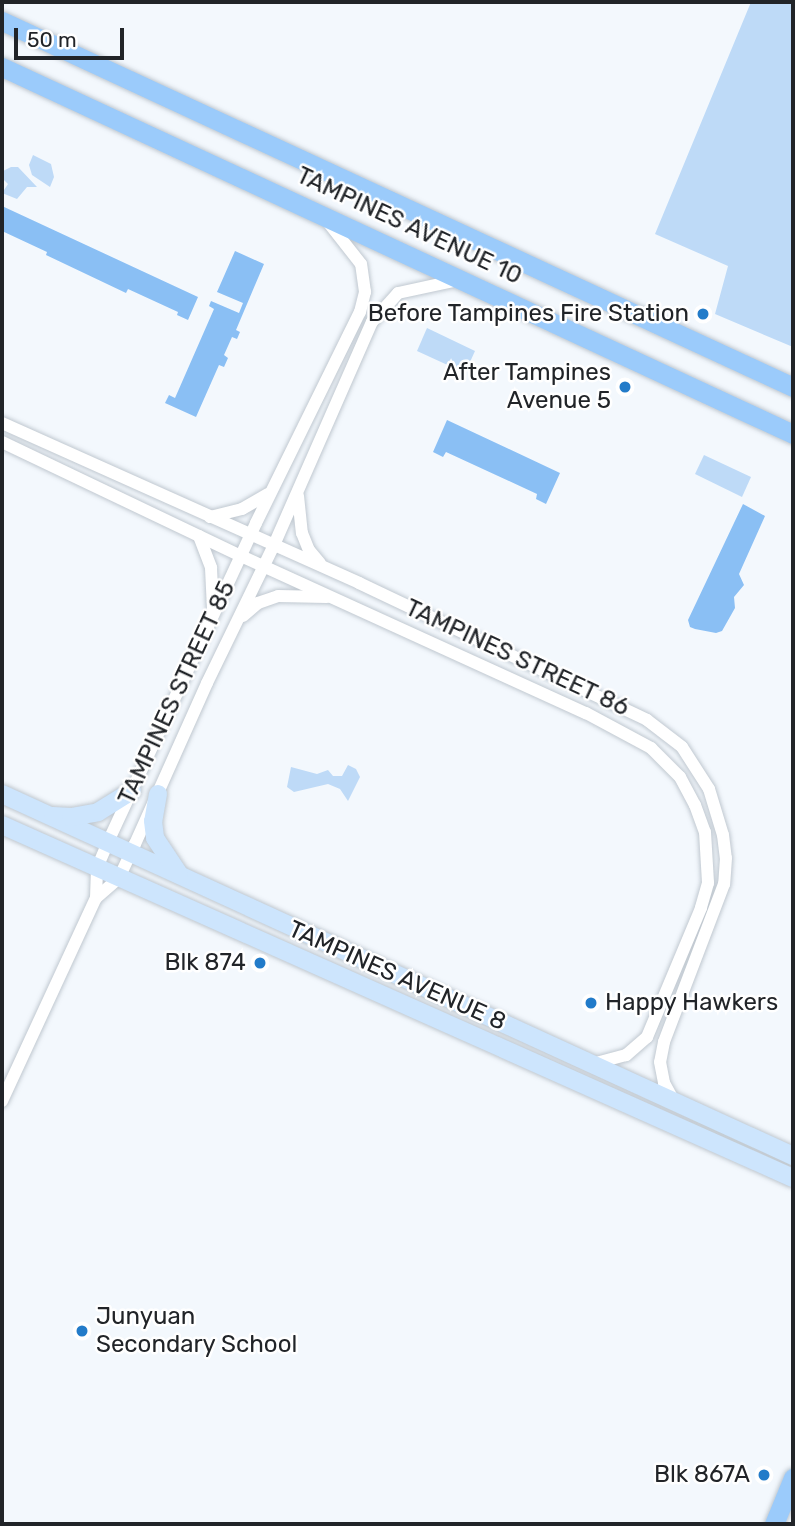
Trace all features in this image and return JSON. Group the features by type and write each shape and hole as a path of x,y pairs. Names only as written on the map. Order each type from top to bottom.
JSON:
{"main road":[{"name":"TAMPINES AVENUE 10","path":"2,20 793,387"},
{"name":"TAMPINES AVENUE 10","path":"2,67 318,211 793,434"},
{"path":"774,1524 793,1478"}],"street":[{"name":"TAMPINES STREET 85","path":"96,898 97,868 107,844 240,556 360,312 365,278 354,253 318,211"},
{"name":"TAMPINES STREET 85","path":"119,878 274,545 372,322 398,293 464,279"},
{"name":"TAMPINES STREET 86","path":"2,423 323,567 647,720 682,747 709,789 723,835 726,858 724,884 677,1006 660,1062 664,1083 675,1101"},
{"name":"TAMPINES STREET 86","path":"2,442 240,556 338,598 586,713 651,748 680,777 705,832 708,883 701,908 647,1037 626,1055 596,1063"},
{"path":"210,517 252,505 271,492"},
{"name":"TAMPINES STREET 85","path":"298,492 302,533 309,551 323,567"},
{"path":"199,536 214,582 210,623"},
{"path":"237,622 258,603 278,596 338,598"},
{"path":"46,816 87,816 99,812 132,791"},
{"name":"TAMPINES AVENUE 8","path":"2,794 504,1025 596,1063 793,1156"},
{"path":"158,794 153,821 155,838 163,854 182,878"},
{"name":"TAMPINES AVENUE 8","path":"2,825 793,1178"},
{"path":"2,1101 96,898 119,878"},
{"path":"663,1000 677,1006"}],"shaded area":[{"path":"751,2 793,2 793,347 715,314 728,266 655,234"},
{"path":"33,155 51,164 54,177 50,187 32,175 29,165"},
{"path":"18,167 37,187 27,187 17,199 2,193 8,184 3,179 3,171"},
{"path":"427,328 475,351 465,373 417,351"},
{"path":"704,455 751,477 742,497 695,474"},
{"path":"348,765 356,769 360,777 348,801 340,789 328,784 294,792 287,787 291,767 317,774 328,770 333,776 342,776"}],"water":[{"path":"2,206 198,297 188,320 177,315 178,312 128,289 126,293 2,231"},
{"path":"235,251 264,264 236,330 240,332 237,339 232,337 224,355 228,358 224,367 219,365 196,417 165,403 169,395 175,398 214,309 209,306 211,301 239,313 243,303 217,292"},
{"path":"447,420 560,473 546,504 536,499 537,494 446,452 443,457 433,452"},
{"path":"743,504 765,516 739,574 744,585 734,597 735,608 722,631 716,633 690,627 688,620"}],"place":[{"name":"Before Tampines Fire Station","path":"703,314"},
{"name":"After Tampines Avenue 5","path":"625,387"},
{"name":"Blk 874","path":"260,963"},
{"name":"Happy Hawkers","path":"591,1003"},
{"name":"Junyuan Secondary School","path":"82,1331"},
{"name":"Blk 867A","path":"764,1475"}]}
